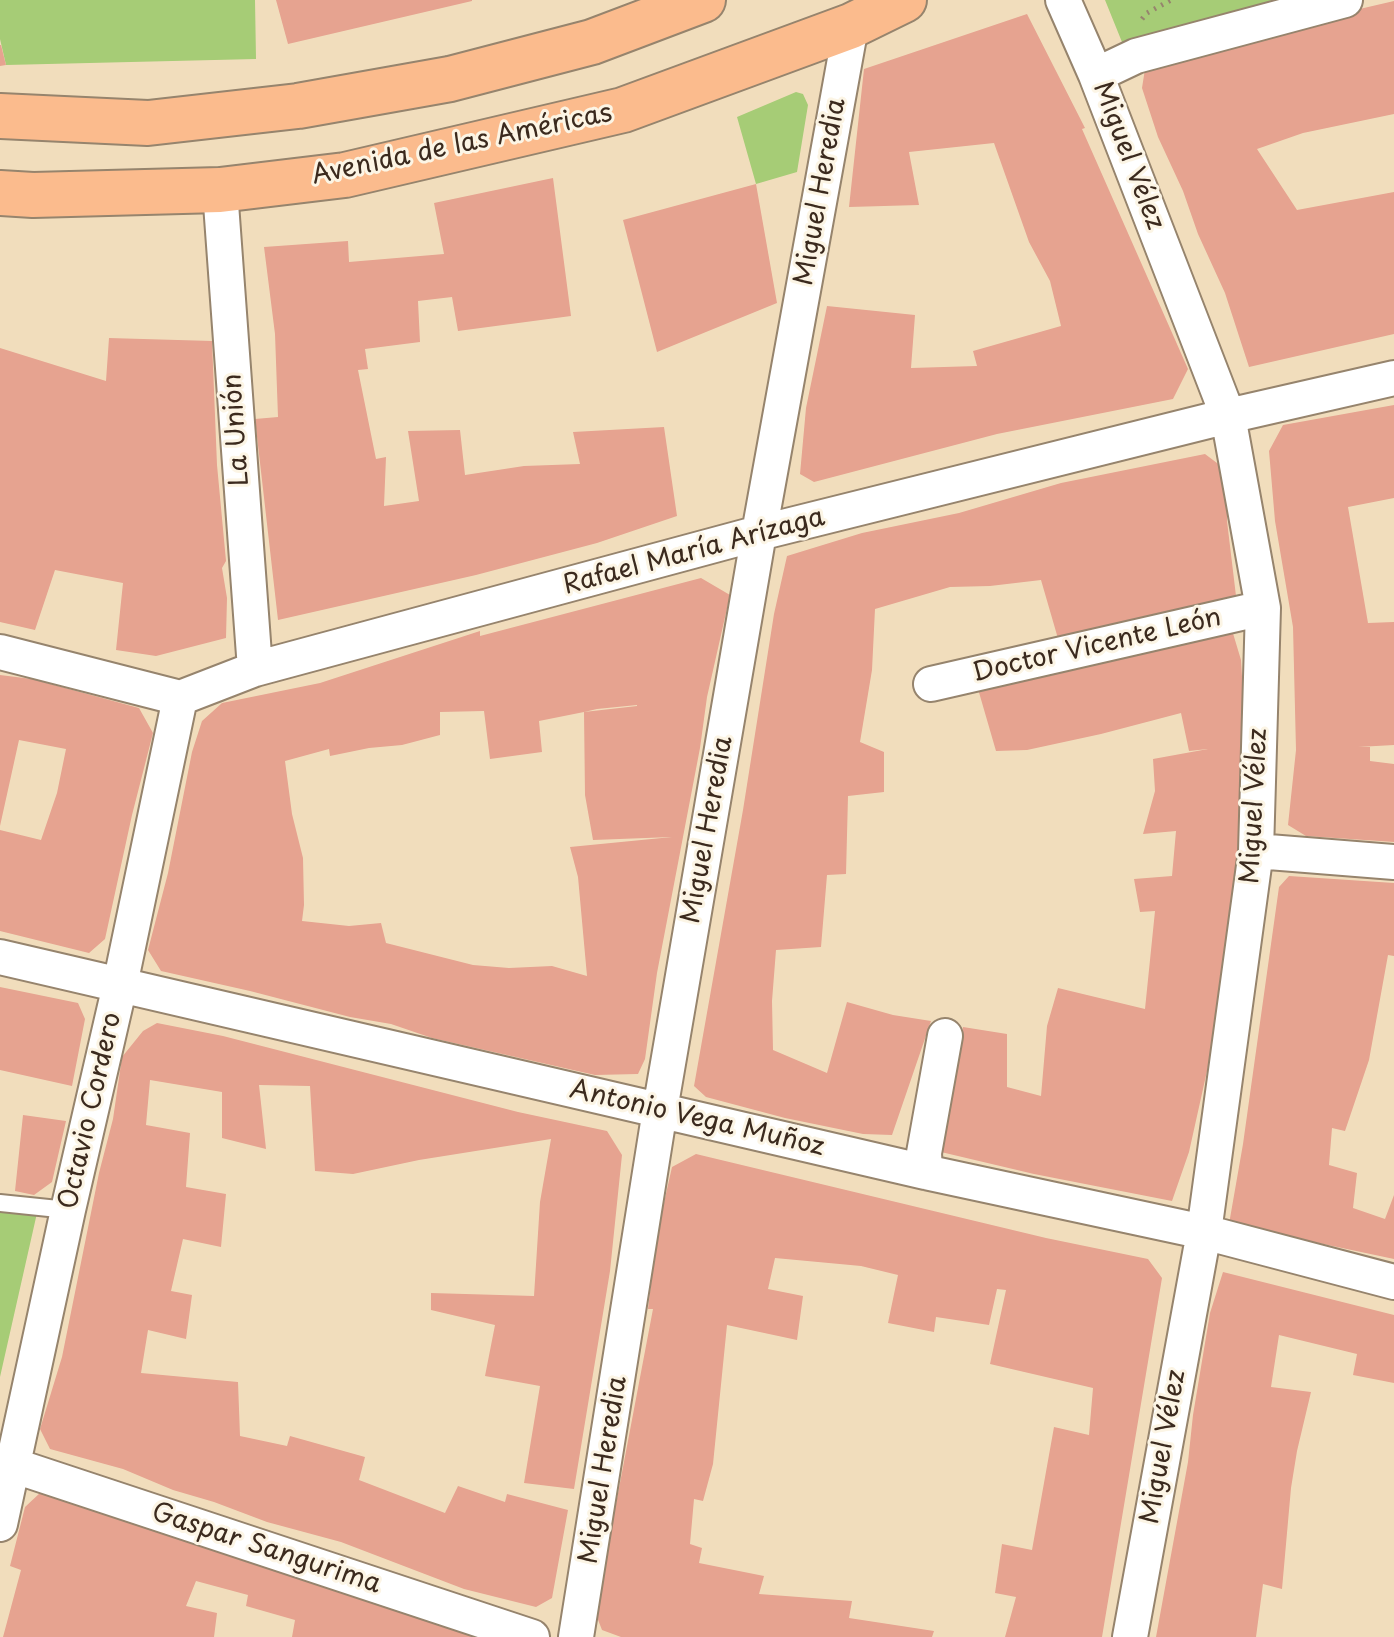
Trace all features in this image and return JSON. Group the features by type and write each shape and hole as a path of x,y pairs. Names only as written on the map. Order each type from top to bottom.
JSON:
{"main road":[{"path":"0,116 148,123 298,106 450,79 592,42 703,0"},
{"name":"Avenida de las Américas","path":"0,193 33,195 220,190 345,175 623,110 851,26 904,0"}],"street":[{"name":"Miguel Vélez","path":"1063,0 1096,75 1228,416 1263,608 1256,851 1204,1232 1130,1637"},
{"path":"1096,75 1136,56 1345,0"},
{"name":"Miguel Heredia","path":"576,1637 660,1110 759,533 851,26"},
{"name":"La Unión","path":"220,190 255,669"},
{"name":"Rafael María Arízaga","path":"180,698 255,669 759,533 1228,416 1394,378"},
{"name":"Doctor Vicente León","path":"931,684 1263,608"},
{"path":"0,652 180,698"},
{"name":"Octavio Cordero","path":"0,1524 7,1463 120,985 180,698"},
{"path":"1256,851 1394,862"},
{"name":"Antonio Vega Muñoz","path":"0,957 925,1172 1204,1232 1394,1282"},
{"path":"925,1172 924,1153 945,1036"},
{"name":"Gaspar Sangurima","path":"7,1463 532,1637"}],"lane":[{"path":"0,1203 68,1210"}],"green space":[{"path":"0,0 255,0 256,59 6,65 0,39"},
{"path":"1105,0 1282,0 1124,47"},
{"path":"796,92 803,94 808,105 797,172 756,184 737,117"},
{"path":"0,1209 37,1213 0,1377"}],"building":[{"path":"276,0 472,0 472,1 288,44"},
{"path":"1394,1 1394,114 1303,133 1257,149 1297,210 1394,192 1394,334 1249,367 1225,293 1158,137 1142,88 1145,69"},
{"path":"1027,14 1085,128 1082,129 1188,369 1173,399 997,434 814,482 800,474 806,408 827,306 915,315 911,368 977,366 973,351 1061,326 1050,281 1029,242 994,143 909,152 919,205 849,207 864,69"},
{"path":"0,45 6,65 0,66"},
{"path":"553,178 571,316 458,331 452,297 418,301 420,342 365,349 368,369 358,370 376,459 386,457 384,506 419,501 408,431 460,430 465,475 524,466 580,464 573,432 664,427 677,516 597,543 476,575 278,620 255,419 278,417 275,334 264,247 348,241 349,262 444,254 434,203"},
{"path":"756,184 777,303 657,352 623,220"},
{"path":"109,338 212,341 217,465 226,561 222,568 227,598 226,638 156,656 116,650 123,583 55,570 35,630 0,622 0,348 106,381"},
{"path":"1394,405 1394,498 1348,507 1368,623 1394,622 1394,745 1358,747 1370,747 1370,761 1394,764 1394,842 1306,836 1288,825 1296,750 1293,627 1275,521 1269,451 1283,425"},
{"path":"1205,454 1221,466 1227,495 1236,596 1168,611 1169,616 1059,642 1041,580 950,587 875,609 872,670 860,742 884,752 884,792 848,796 846,874 827,875 821,947 776,950 772,1001 773,1050 827,1073 847,1002 893,1015 931,1021 892,1135 863,1134 706,1097 694,1086 774,614 787,556 862,533 959,513 1061,483"},
{"path":"701,578 730,595 707,697 657,973 645,1059 638,1074 595,1075 161,971 148,950 168,873 192,752 202,721 222,703 320,683 480,631 480,636","holes":["637,705 584,712 597,709","484,711 490,759 542,752 539,721 584,712 585,795 593,840 672,837 570,847 578,877 587,976 552,966 509,968 473,965 386,943 381,923 349,926 302,921 303,858 292,814 285,761 329,749 330,756 402,745 440,735 440,712"]},
{"path":"1232,630 1241,660 1246,743 1241,782 1242,826 1217,1026 1189,1152 1172,1201 941,1152 963,1027 1007,1034 1007,1087 1041,1096 1047,1026 1058,988 1145,1009 1155,911 1140,912 1134,879 1172,876 1176,831 1143,834 1155,791 1153,759 1208,749 1189,751 1181,713 1027,750 996,751 978,689"},
{"path":"0,675 32,679 139,708 153,733 105,939 89,953 0,931 0,830 41,840 57,793 66,749 19,740 0,826"},
{"path":"1289,876 1394,883 1394,956 1388,955 1369,1060 1345,1131 1332,1128 1329,1165 1357,1173 1353,1208 1385,1219 1394,1195 1394,1259 1229,1224 1279,887"},
{"path":"0,987 78,1003 85,1019 72,1086 0,1070"},
{"path":"157,1023 223,1036 518,1112 607,1131 622,1155 610,1271 574,1489 524,1483 540,1386 485,1376 495,1325 431,1310 431,1293 534,1296 540,1202 551,1139 353,1174 315,1171 310,1086 259,1085 266,1149 222,1138 222,1092 150,1080 146,1125 190,1133 186,1187 226,1194 221,1247 183,1239 171,1291 192,1295 186,1339 148,1330 141,1373 238,1382 240,1436 287,1446 290,1436 365,1457 359,1480 445,1513 458,1486 505,1502 507,1494 568,1510 552,1598 536,1607 464,1589 341,1542 267,1522 173,1490 123,1469 50,1449 40,1429 62,1357 113,1119 122,1057 143,1031"},
{"path":"23,1115 66,1121 52,1182 34,1195 15,1191"},
{"path":"696,1154 1046,1238 1148,1259 1162,1278 1102,1637 1005,1637 1016,1597 995,1593 1002,1544 1032,1550 1054,1427 1089,1435 1093,1388 990,1364 1006,1290 997,1289 989,1325 936,1317 934,1332 888,1323 898,1275 861,1266 775,1258 768,1289 803,1296 797,1340 727,1325 713,1464 703,1501 694,1499 690,1544 702,1548 699,1563 764,1576 759,1594 852,1601 849,1618 934,1631 932,1637 621,1637 602,1630 595,1612 609,1503 616,1504 653,1309 648,1309 657,1234 672,1167"},
{"path":"1223,1272 1394,1315 1394,1383 1353,1375 1357,1354 1279,1335 1271,1387 1311,1392 1291,1488 1282,1589 1263,1584 1256,1637 1156,1637 1188,1462 1210,1313"},
{"path":"41,1492 492,1637 292,1637 295,1620 246,1606 248,1595 196,1581 186,1606 217,1613 214,1637 3,1637 21,1570 10,1566 25,1507"}]}
